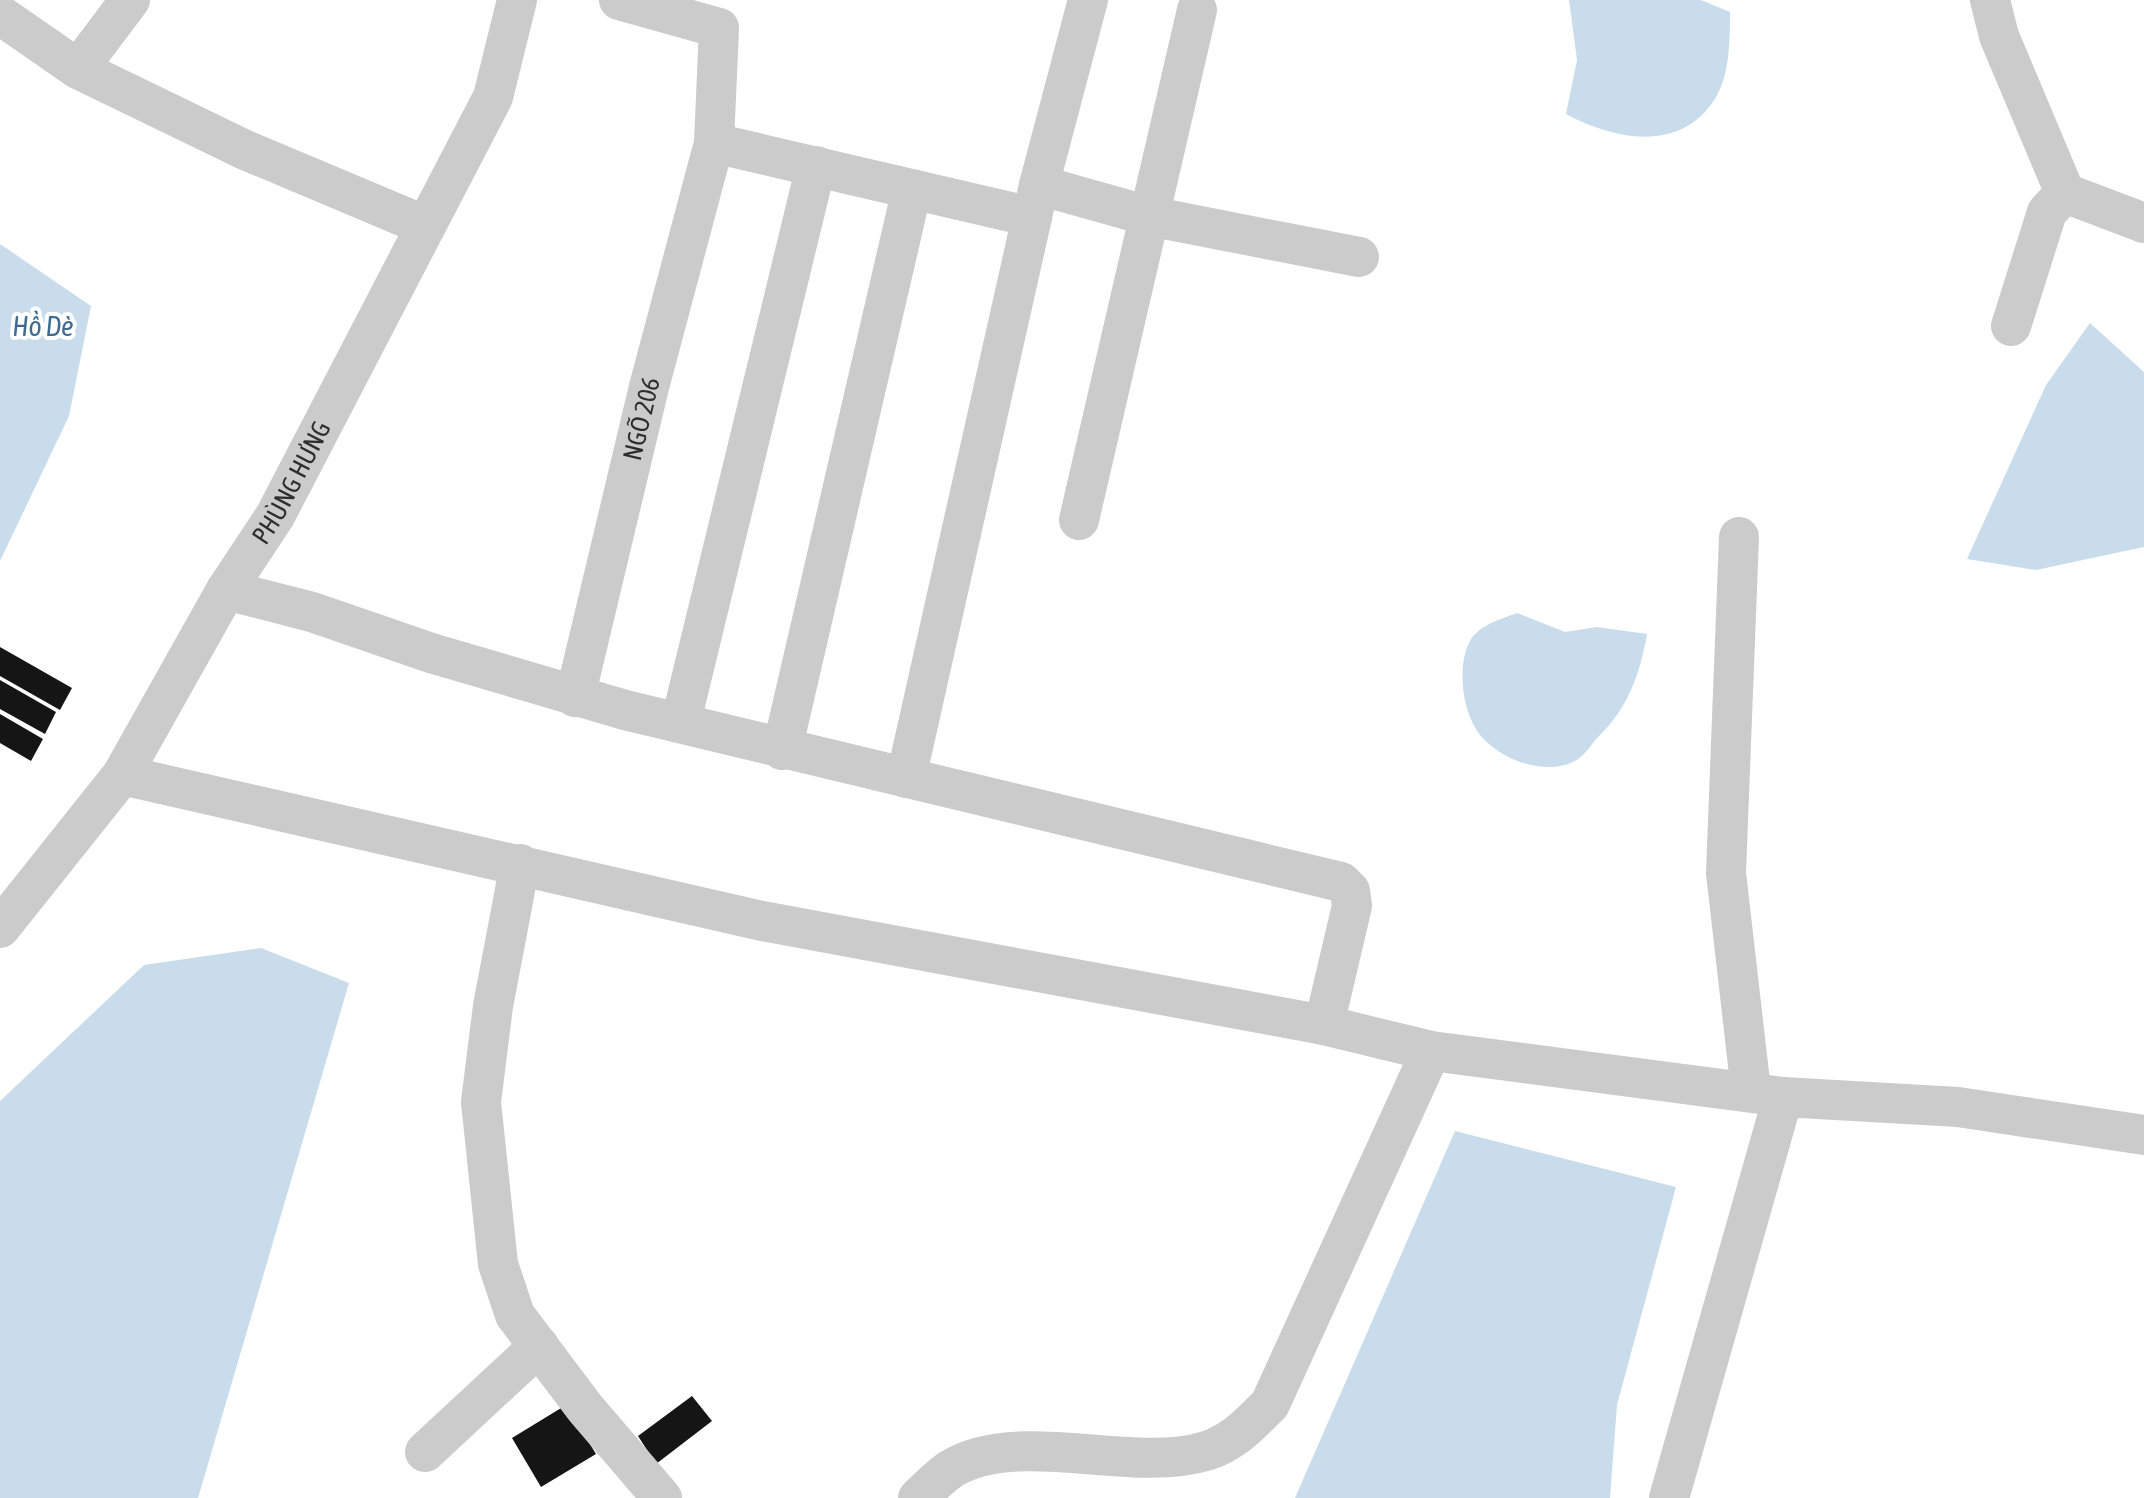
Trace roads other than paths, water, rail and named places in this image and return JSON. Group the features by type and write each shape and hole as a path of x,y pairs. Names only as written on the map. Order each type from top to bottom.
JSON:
{"street":[{"path":"78,69 130,0"},
{"name":"PHÙNG HƯNG","path":"0,928 122,775 226,590 275,516 493,97 517,0"},
{"path":"619,0 720,14"},
{"path":"906,778 1035,201 1088,0"},
{"path":"1990,0 1999,36 2065,193 2144,223"},
{"path":"1079,520 1197,10"},
{"name":"NGÕ 206","path":"575,697 649,387 714,143 720,14"},
{"path":"0,15 78,69 243,149 426,226"},
{"path":"714,143 912,189 1149,216 1359,257"},
{"path":"681,721 816,166"},
{"path":"782,750 912,189"},
{"path":"2011,326 2047,212 2065,193"},
{"path":"1669,1498 1767,1094 1726,873 1739,537"},
{"path":"226,590 312,612 431,653 575,697 681,721 782,750 1341,882 1350,891 1352,906 1324,1025"},
{"path":"122,775 762,921 1324,1025 1431,1051 1767,1094 1958,1107 2144,1135"},
{"path":"520,864 493,1006 481,1102 498,1264 515,1315 585,1408 662,1498"},
{"path":"918,1498 951,1470 972,1461 1012,1453 1153,1458 1206,1451 1242,1433 1270,1404 1431,1051"},
{"path":"425,1452 539,1346"}],"water":[{"path":"1569,0 1701,0 1730,12 1727,67 1716,97 1702,115 1685,127 1646,137 1605,130 1566,114 1577,60"},
{"name":"Hồ Dè","path":"0,244 91,306 69,416 0,561"},
{"path":"2090,323 2144,372 2144,547 2036,570 1967,559 2046,385"},
{"path":"1517,613 1565,632 1597,627 1647,634 1641,663 1618,714 1584,754 1566,765 1538,766 1509,757 1484,740 1467,709 1462,674 1470,641 1485,627"},
{"path":"261,948 349,983 198,1498 0,1498 0,1101 144,965"},
{"path":"1455,1131 1676,1187 1617,1405 1610,1498 1295,1498"}]}
